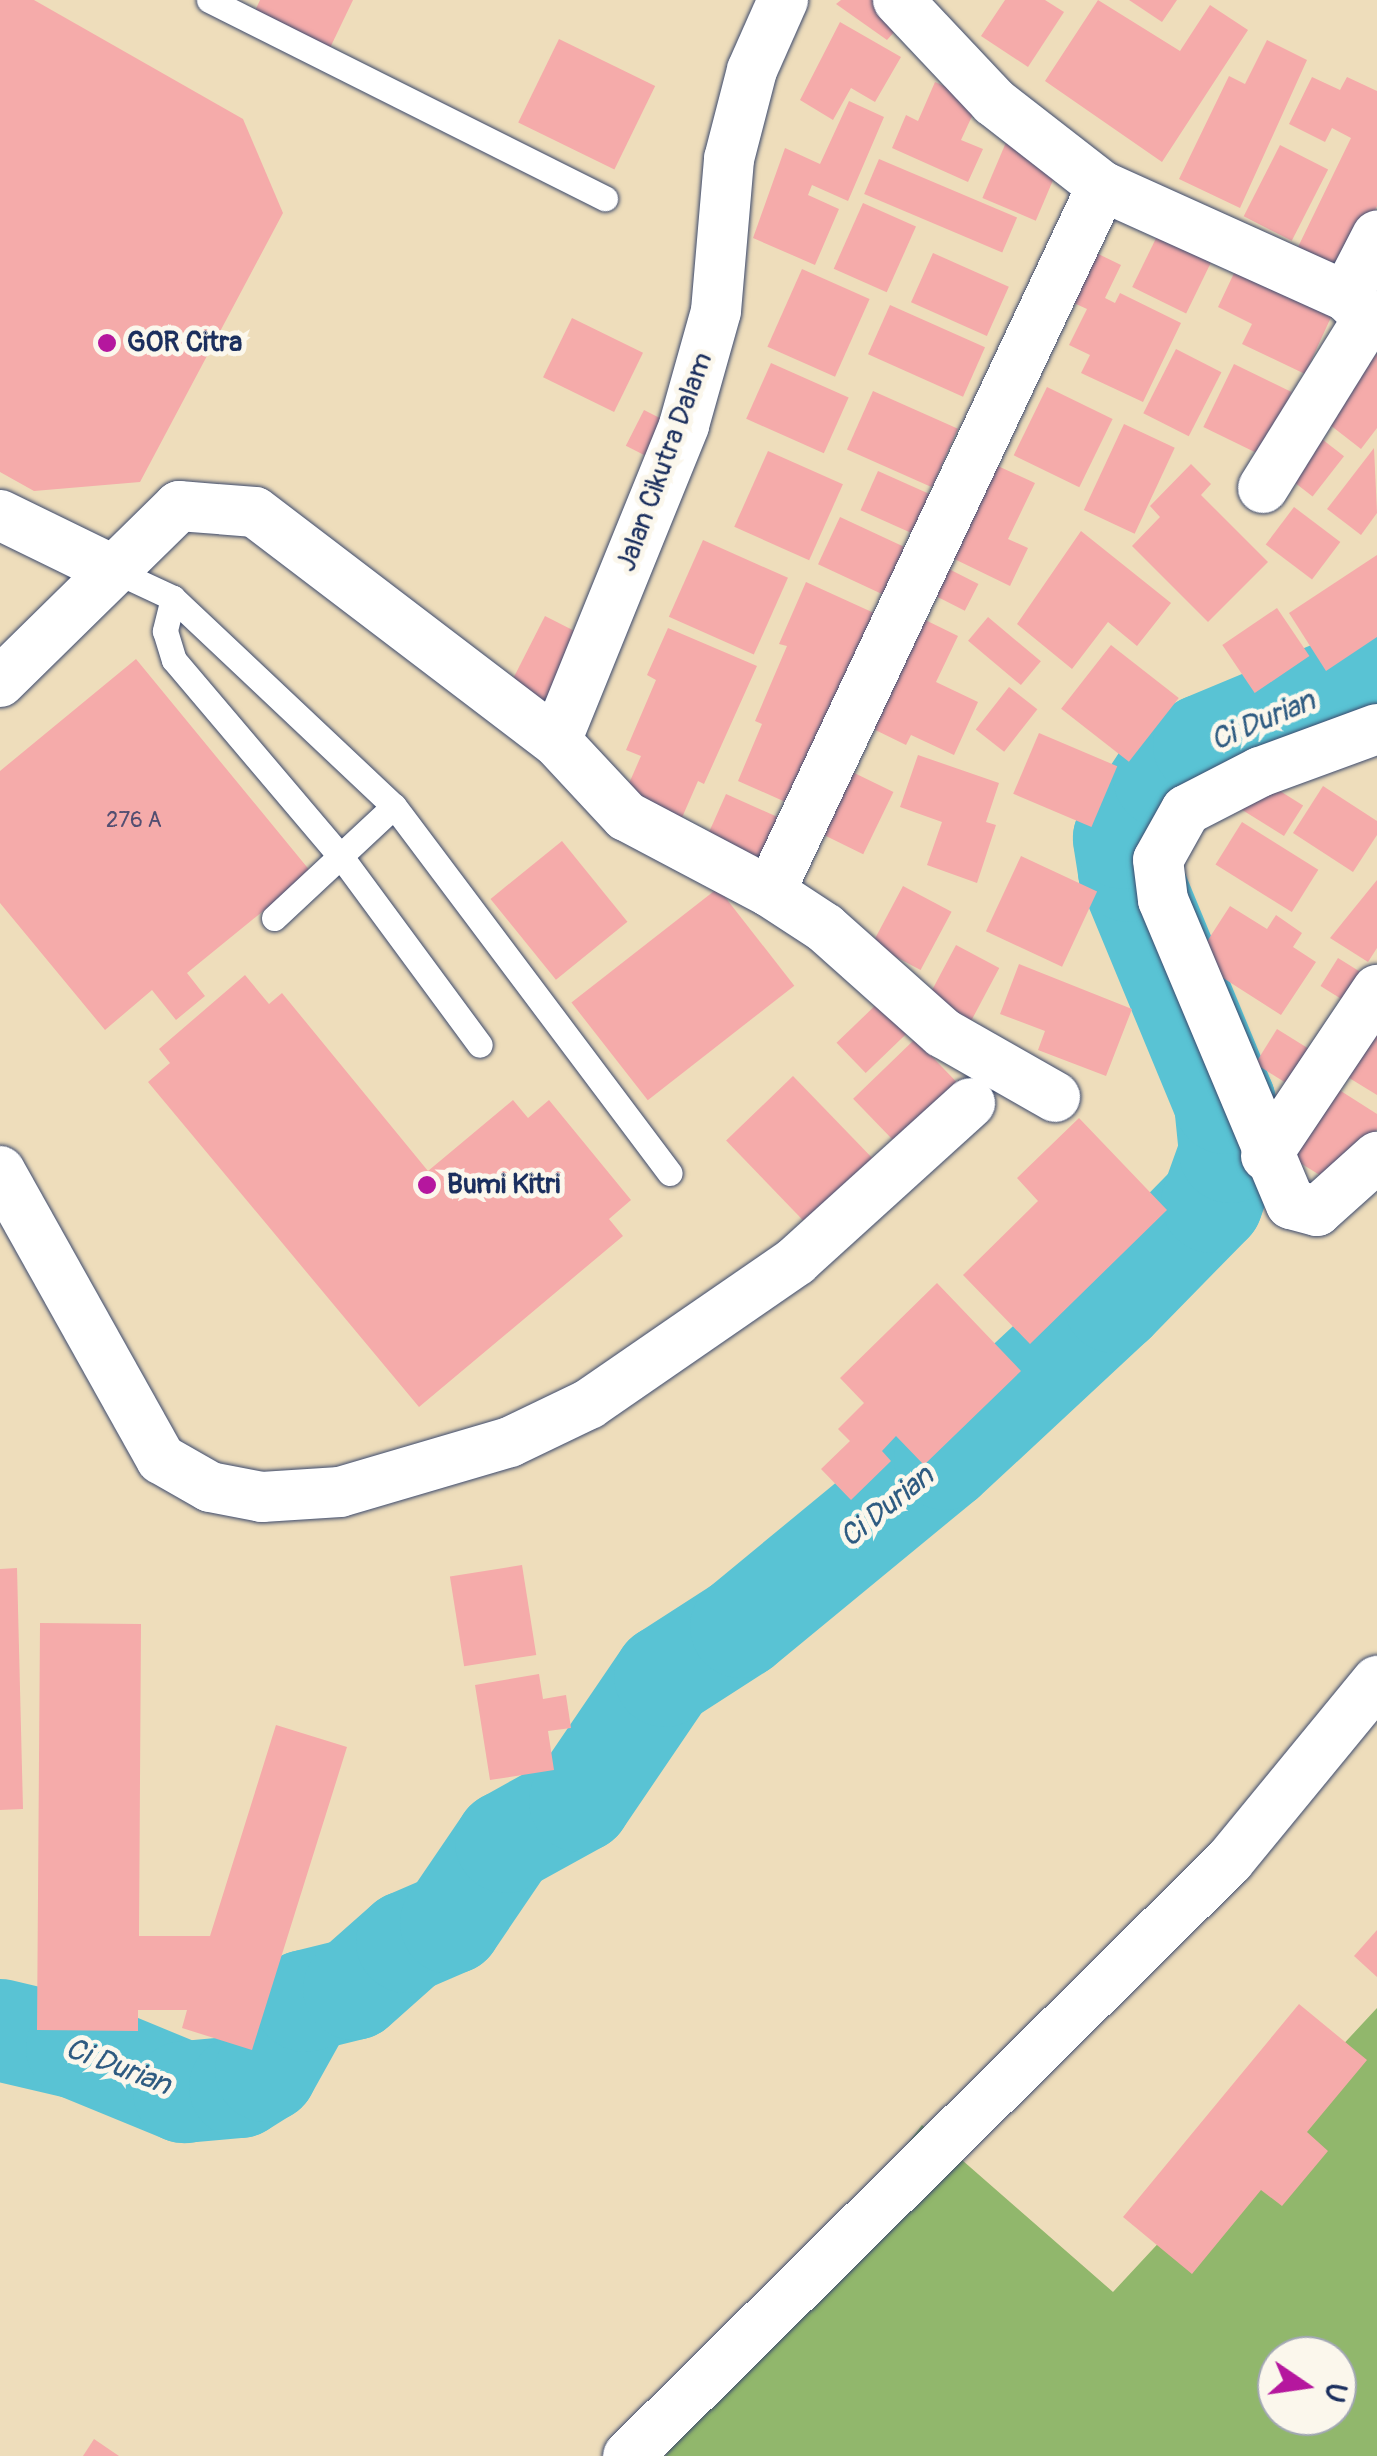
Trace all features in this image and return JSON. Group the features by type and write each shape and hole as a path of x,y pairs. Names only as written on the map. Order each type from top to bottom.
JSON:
{"street":[{"name":"Jalan Cikutra Dalam","path":"556,741 684,425 716,311 729,159 752,70 783,0"},
{"path":"908,4 994,102 1102,186 1363,314"},
{"path":"770,892 1102,186"},
{"path":"1263,488 1363,314 1377,236"},
{"path":"0,682 180,506 255,512 556,741 626,816 770,892 825,928 944,1032 1055,1097"},
{"path":"0,514 113,570"},
{"path":"1377,729 1260,772 1186,810 1158,860 1163,900 1266,1156 1291,1204 1317,1211 1377,1157"},
{"path":"1266,1156 1377,990"},
{"path":"0,1172 160,1459 210,1487 262,1497 340,1492 510,1442 589,1404 796,1261 970,1103"},
{"path":"628,2456 1230,1860 1377,1681"}],"lane":[{"path":"209,0 605,198"},
{"path":"113,570 173,598 394,806 670,1172"},
{"path":"173,598 165,631 174,660 342,858 480,1045"},
{"path":"274,918 394,806"}],"green space":[{"path":"1377,2008 1377,2456 665,2456 922,2125 1113,2292"}],"building":[{"name":"GOR Citra","path":"0,0 34,0 243,119 283,213 140,482 34,491 0,472"},
{"path":"260,0 353,0 329,50 254,13"},
{"path":"841,0 875,0 904,21 887,40 836,4"},
{"path":"1005,0 1045,0 1064,12 1028,67 981,36"},
{"path":"1098,0 1180,51 1210,5 1248,30 1162,162 1045,81"},
{"path":"1129,0 1177,0 1162,22"},
{"path":"840,22 901,57 875,102 851,88 833,120 800,100"},
{"path":"559,39 655,86 614,169 518,123"},
{"path":"1267,40 1307,60 1240,208 1179,179 1229,76 1245,84"},
{"path":"1312,77 1340,90 1347,77 1377,91 1377,206 1346,270 1298,247 1351,138 1332,128 1325,142 1289,124"},
{"path":"935,82 979,101 961,140 983,149 968,182 892,148 906,115 918,121"},
{"path":"849,101 884,117 848,201 812,185 808,195 839,209 815,265 753,238 785,148 820,164"},
{"path":"1007,140 1060,163 1036,221 982,198"},
{"path":"1280,145 1328,170 1292,241 1244,216"},
{"path":"879,159 1017,218 1002,253 864,194"},
{"path":"863,203 916,227 887,292 834,269"},
{"path":"1162,226 1216,252 1186,313 1132,287"},
{"path":"1088,249 1121,265 1105,298 1115,303 1120,293 1181,323 1143,402 1081,373 1090,355 1069,345 1087,309 1065,299"},
{"path":"933,253 1009,287 987,336 911,302"},
{"path":"802,269 870,299 835,377 767,347"},
{"path":"1236,269 1332,315 1305,374 1242,344 1252,324 1218,307"},
{"path":"890,305 985,347 963,397 868,354"},
{"path":"572,318 643,353 614,412 543,377"},
{"path":"1176,349 1221,372 1189,436 1143,413"},
{"path":"1377,353 1377,428 1361,449 1325,421"},
{"path":"771,363 849,398 824,453 746,419"},
{"path":"1234,364 1292,392 1261,455 1203,427"},
{"path":"1047,387 1113,419 1079,487 1014,455"},
{"path":"873,391 958,429 932,487 847,449"},
{"path":"644,410 672,424 653,460 626,446"},
{"path":"1124,424 1175,448 1135,534 1084,510"},
{"path":"1318,436 1344,456 1313,497 1287,476"},
{"path":"1374,448 1377,513 1361,535 1327,509"},
{"path":"768,451 843,484 809,560 734,527"},
{"path":"987,461 1035,483 1008,539 1028,548 1010,586 942,553"},
{"path":"1191,464 1211,484 1201,495 1268,562 1208,622 1132,546 1160,517 1150,506"},
{"path":"878,471 933,495 915,535 861,510"},
{"path":"1294,507 1340,542 1312,579 1266,545"},
{"path":"840,517 910,550 888,597 818,564"},
{"path":"1081,531 1171,603 1137,646 1108,622 1072,669 1017,624"},
{"path":"703,540 788,578 754,655 669,617"},
{"path":"1377,555 1377,637 1326,671 1289,613"},
{"path":"941,565 978,584 965,611 927,592"},
{"path":"806,582 874,613 790,804 738,781 762,724 755,721 787,646 779,644"},
{"path":"1277,608 1309,656 1255,693 1222,645"},
{"path":"909,612 958,636 936,682 978,702 954,755 911,735 906,745 857,721"},
{"path":"545,616 588,638 553,706 510,684"},
{"path":"988,617 1041,661 1021,685 968,641"},
{"path":"668,628 757,666 704,784 698,781 677,829 620,804 641,756 626,750 656,680 647,675"},
{"path":"1111,645 1179,698 1129,762 1061,709"},
{"path":"136,659 311,872 187,973 205,996 176,1020 152,990 105,1030 0,903 0,771"},
{"path":"1009,687 1037,709 1004,752 976,730"},
{"path":"1039,733 1117,766 1091,827 1013,794"},
{"path":"918,755 999,783 986,822 996,825 977,883 927,865 942,822 900,807"},
{"path":"844,768 893,792 863,854 814,830"},
{"path":"1259,778 1303,806 1284,836 1240,809"},
{"path":"1323,786 1377,821 1377,835 1353,872 1293,833"},
{"path":"726,794 781,818 762,861 707,837"},
{"path":"1242,822 1318,870 1292,912 1216,864"},
{"path":"562,841 627,922 556,980 491,899"},
{"path":"1021,856 1097,891 1062,967 986,931"},
{"path":"1377,880 1377,948 1368,962 1330,938"},
{"path":"903,886 952,912 921,970 872,944"},
{"path":"718,888 794,986 648,1100 571,1003"},
{"path":"1230,906 1267,929 1276,915 1302,933 1293,947 1316,962 1281,1015 1195,960"},
{"path":"956,945 999,968 970,1024 926,1001"},
{"path":"1338,958 1360,972 1343,1000 1321,986"},
{"path":"1019,964 1132,1009 1106,1076 1038,1050 1045,1031 1000,1014"},
{"name":"Bumi Kitri","path":"245,975 269,1004 282,993 428,1171 513,1100 528,1118 549,1100 631,1200 609,1219 623,1236 419,1407 148,1082 170,1063 159,1049"},
{"path":"884,997 913,1027 866,1073 837,1043"},
{"path":"1377,1027 1377,1095 1346,1076"},
{"path":"1277,1029 1315,1053 1293,1088 1255,1064"},
{"path":"915,1039 960,1086 898,1145 853,1099"},
{"path":"793,1076 883,1169 816,1233 726,1141"},
{"path":"1333,1086 1377,1114 1377,1129 1339,1187 1289,1156"},
{"path":"1079,1118 1167,1210 1030,1344 963,1275 1038,1201 1017,1178"},
{"path":"937,1283 1021,1371 924,1465 896,1436 882,1451 891,1461 851,1500 821,1469 850,1441 838,1429 864,1403 840,1378"},
{"path":"522,1565 536,1655 464,1666 450,1576"},
{"path":"17,1568 23,1809 0,1810 0,1569"},
{"path":"40,1623 141,1624 139,1936 210,1936 276,1725 347,1747 252,2050 182,2028 187,2010 138,2010 138,2031 37,2030"},
{"path":"539,1674 543,1699 566,1695 571,1728 548,1731 554,1770 490,1780 475,1685"},
{"path":"1377,1930 1377,1977 1354,1956"},
{"path":"1299,2004 1367,2060 1307,2132 1328,2151 1282,2206 1261,2190 1192,2274 1123,2217"},
{"path":"94,2439 119,2456 83,2456"}],"waterway":[{"name":"Ci Durian","path":"0,2030 77,2048 184,2092 240,2087 266,2071 305,2001 354,1989 407,1942 451,1923 506,1842 580,1801 665,1676 741,1627 945,1459 1114,1302 1212,1202 1230,1152 1225,1103 1129,871 1124,838 1164,777 1204,745 1377,673"}],"place":[{"name":"GOR Citra","path":"107,343"},
{"name":"Bumi Kitri","path":"427,1185"}]}
